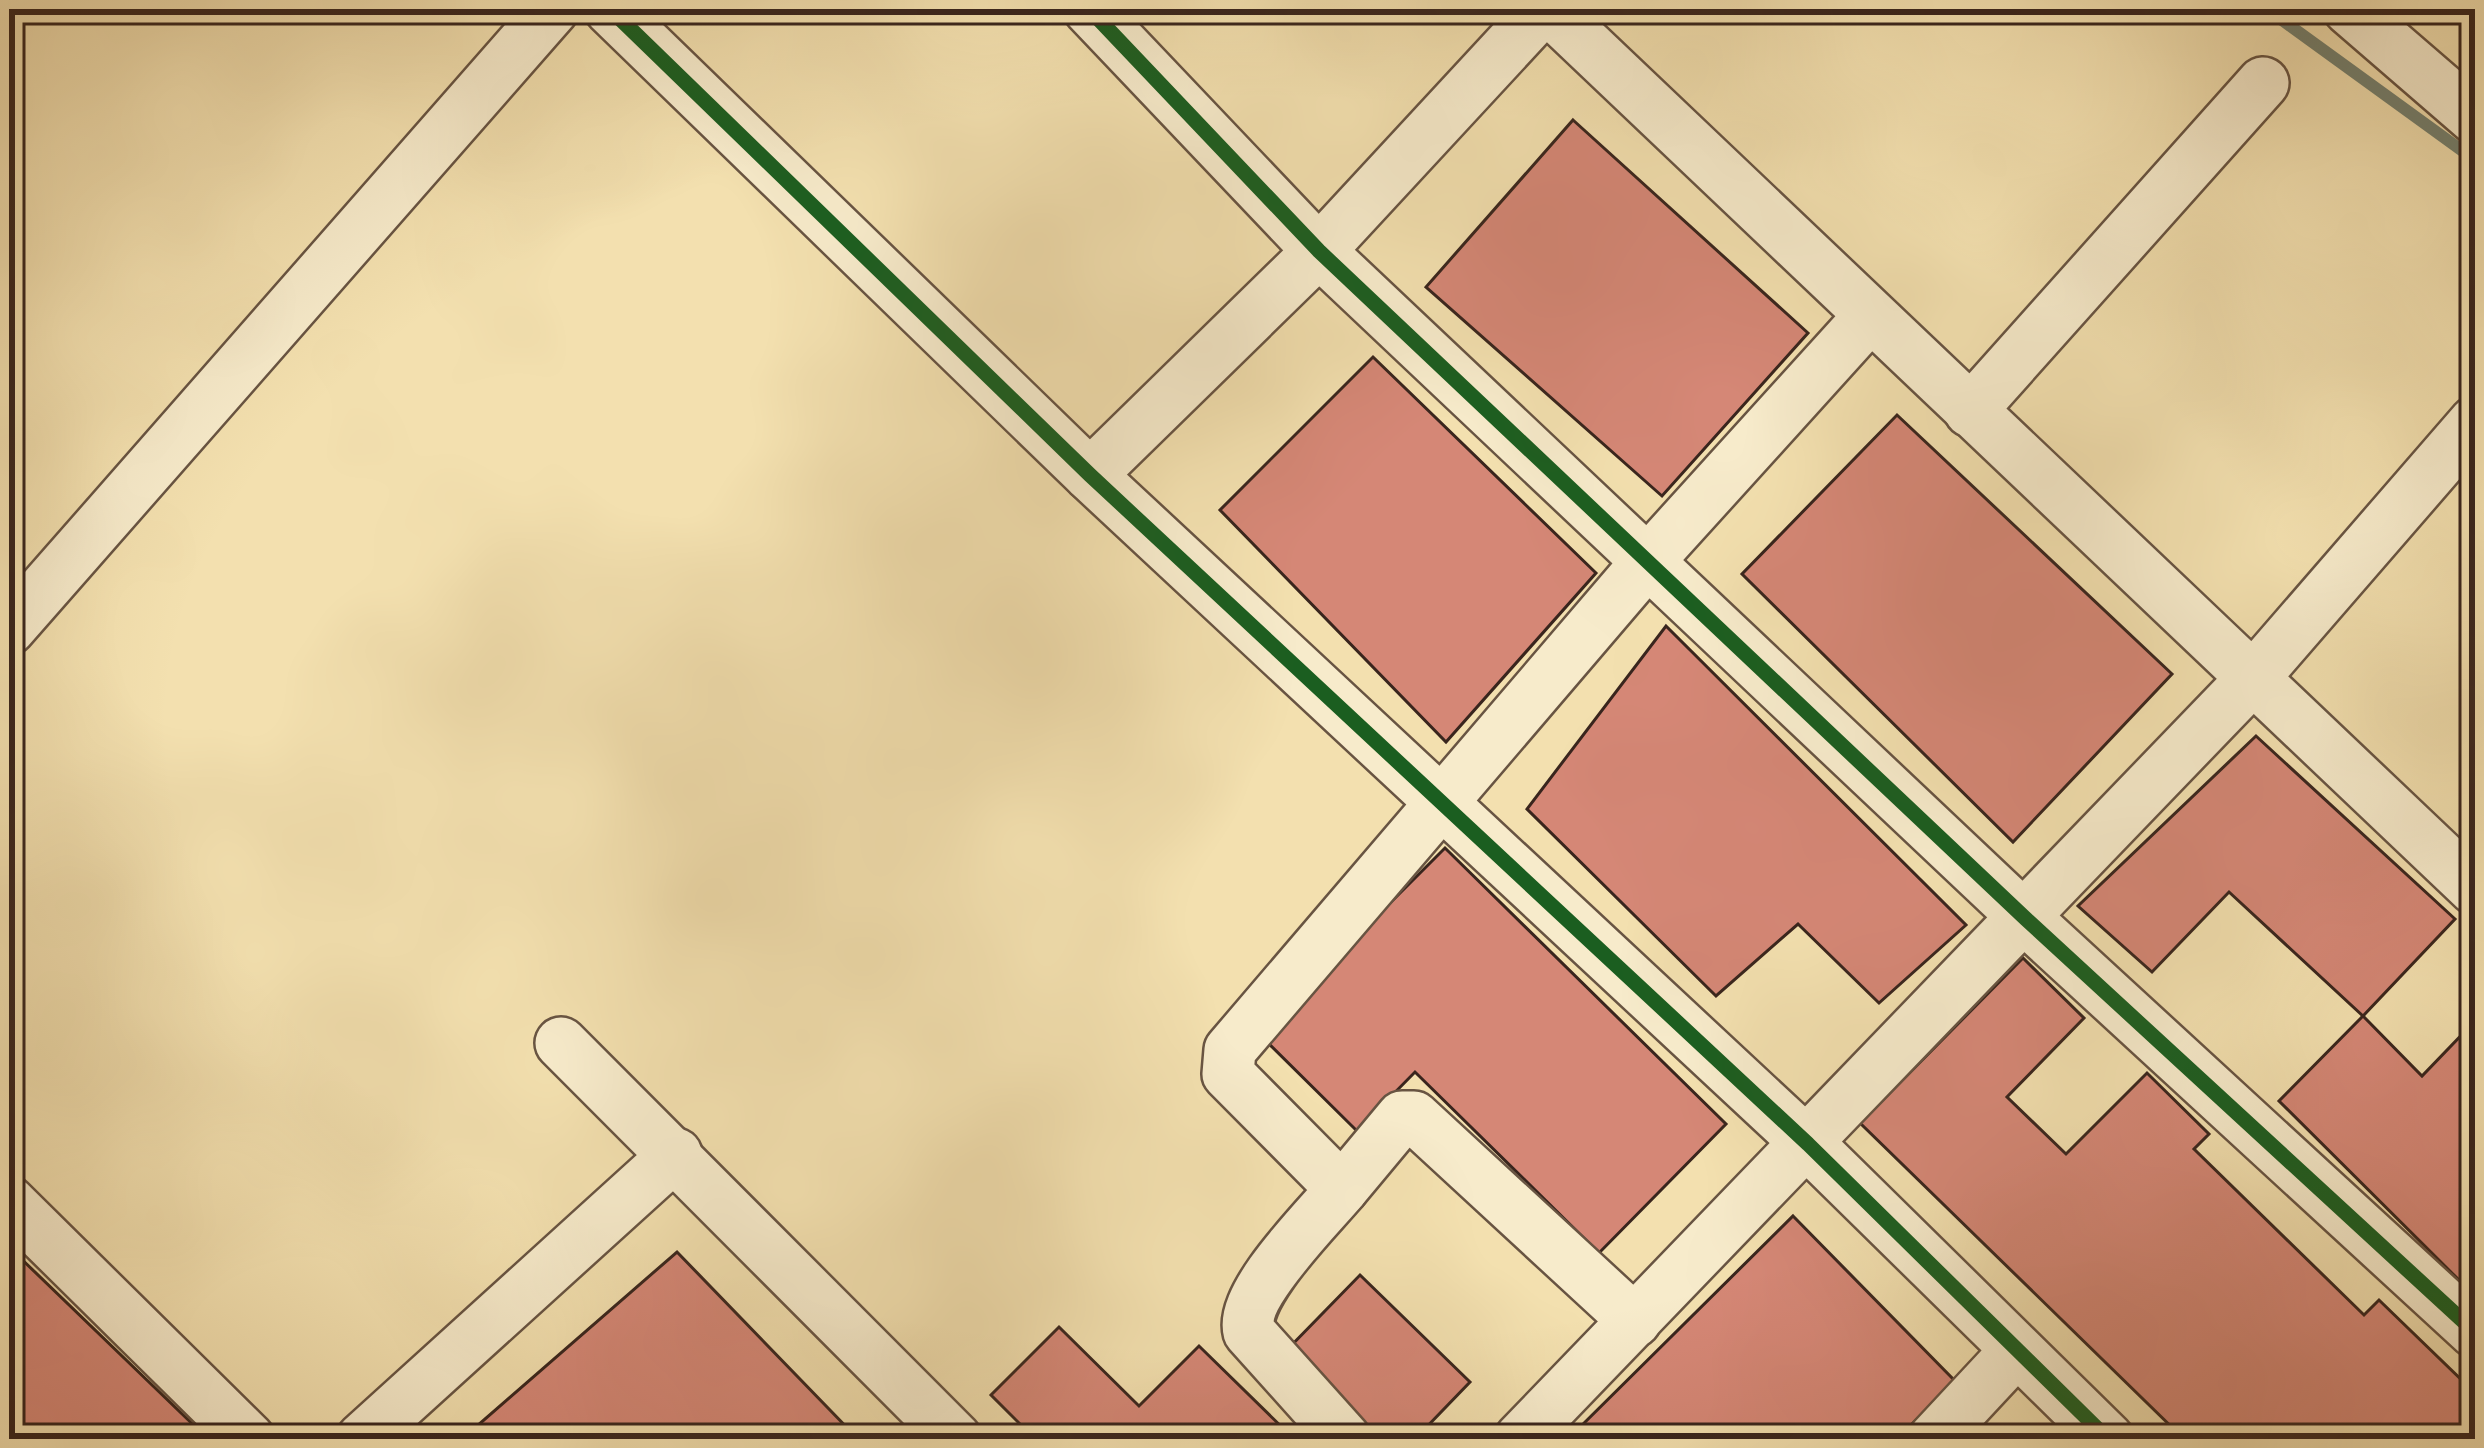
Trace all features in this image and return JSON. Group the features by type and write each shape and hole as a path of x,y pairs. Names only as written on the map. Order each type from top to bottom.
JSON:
{"street":[{"path":"9,629 553,9"},
{"path":"610,9 1090,475 1808,1144 2108,1439"},
{"path":"1089,9 1318,251 2026,919 2475,1332"},
{"path":"1090,475 1318,251 1546,9 2475,889"},
{"path":"2350,9 2475,118"},
{"path":"1970,411 2263,83"},
{"path":"1342,1189 1228,1074 1230,1049 1648,561 1870,317"},
{"path":"1520,1439 2026,919 2254,677 2475,422"},
{"path":"561,1042 676,1154 926,1430"},
{"path":"1345,1439 1249,1332 1246,1321 1249,1307 1285,1256 1402,1117 1414,1117 1635,1321"},
{"path":"362,1439 676,1154"},
{"path":"9,1202 249,1439"},
{"path":"1934,1439 2017,1351"}],"building":[{"path":"1573,120 1808,333 1662,496 1426,287"},
{"path":"1373,357 1596,573 1446,742 1220,510"},
{"path":"1897,415 2172,674 2013,842 1742,574"},
{"path":"1666,626 1966,925 1879,1003 1798,924 1716,996 1527,809"},
{"path":"2256,736 2455,919 2363,1016 2229,892 2152,972 2078,906"},
{"path":"1445,848 1726,1124 1599,1253 1415,1072 1357,1131 1259,1034"},
{"path":"2023,958 2084,1018 2007,1097 2066,1154 2147,1073 2209,1134 2194,1149 2364,1315 2379,1300 2475,1393 2475,1439 2184,1439 1860,1123"},
{"path":"2363,1016 2422,1076 2475,1021 2475,1296 2279,1101"},
{"path":"1793,1216 1955,1381 1897,1439 1568,1439"},
{"path":"9,1247 208,1439 9,1439"},
{"path":"677,1252 858,1439 462,1439"},
{"path":"1360,1275 1470,1382 1415,1439 1370,1439 1283,1354"},
{"path":"1059,1327 1139,1406 1199,1346 1294,1439 1035,1439 991,1395"}],"waterway":[{"path":"2267,9 2475,160"}],"cycle path":[{"path":"610,9 1090,475 1808,1144 2108,1439"},
{"path":"1089,9 1319,251 2026,919 2475,1332"}]}
